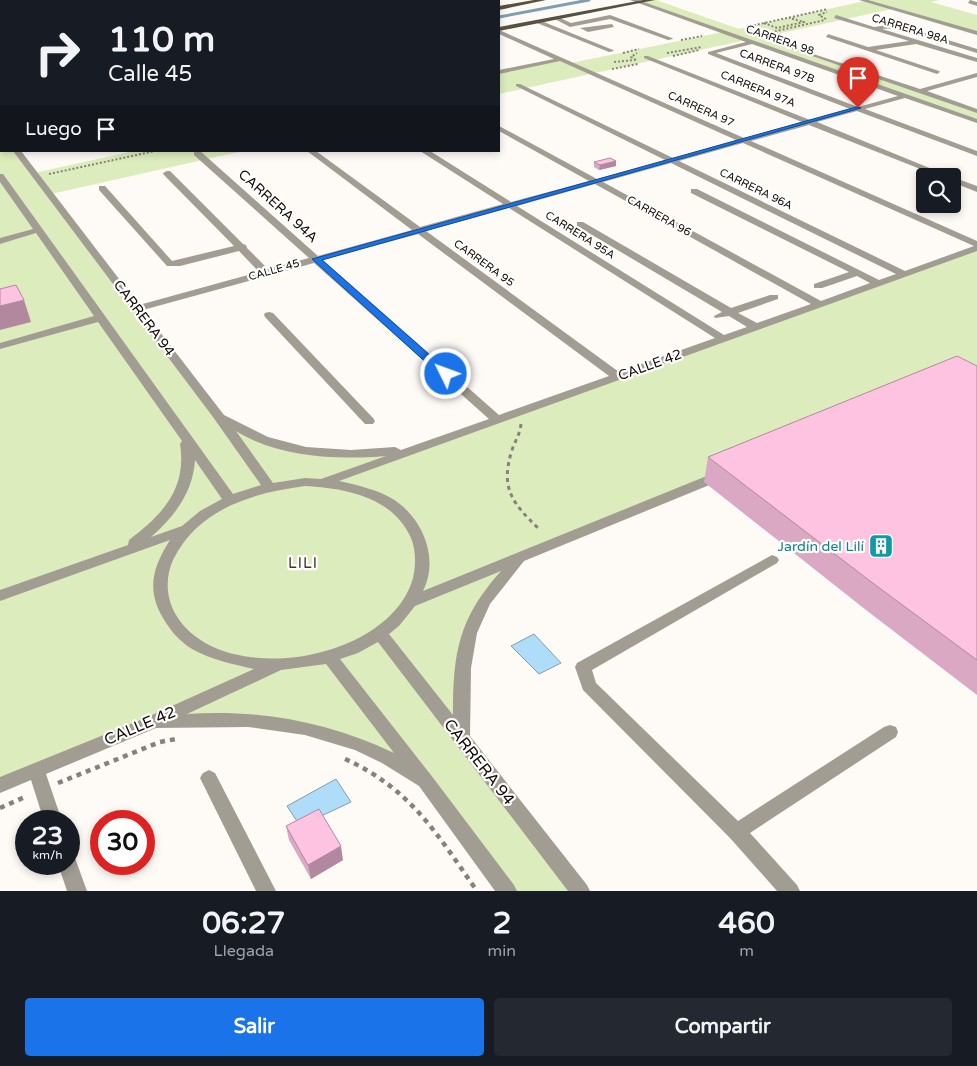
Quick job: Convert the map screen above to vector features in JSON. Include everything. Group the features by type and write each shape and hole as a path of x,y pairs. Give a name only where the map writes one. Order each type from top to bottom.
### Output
{"main road":[{"path":"500,8 543,0"},
{"path":"500,30 636,1 652,0"}],"street":[{"path":"862,0 977,33"},
{"name":"CARRERA 98","path":"636,1 977,121"},
{"path":"970,2 977,4"},
{"path":"556,18 570,24 610,17 670,39"},
{"name":"CARRERA 98A","path":"836,17 977,60"},
{"path":"612,26 588,30 583,28 621,21"},
{"path":"539,22 611,51"},
{"path":"874,29 894,26 977,50"},
{"name":"CARRERA 97","path":"500,30 977,244"},
{"path":"828,36 937,72"},
{"path":"709,51 752,42"},
{"path":"866,49 916,42"},
{"name":"CARRERA 98","path":"781,43 977,110"},
{"path":"884,52 899,48 898,46"},
{"name":"CARRERA 97B","path":"709,51 977,154"},
{"name":"CARRERA 97A","path":"646,57 925,168"},
{"path":"501,70 561,59"},
{"path":"920,91 977,75"},
{"name":"CARRERA 96A","path":"518,85 904,274"},
{"name":"CALLE 45","path":"136,309 904,96"},
{"name":"CARRERA 96","path":"500,129 819,304"},
{"name":"CARRERA 94","path":"18,152 217,414 269,487"},
{"name":"CARRERA 95","path":"312,152 618,376"},
{"name":"CARRERA 95A","path":"426,152 724,339"},
{"name":"CARRERA 94A","path":"197,153 497,420"},
{"path":"167,173 266,273"},
{"path":"0,176 182,435 230,500"},
{"path":"961,183 977,189"},
{"path":"102,188 170,264 180,264 243,248"},
{"path":"694,191 878,283"},
{"path":"580,224 755,327"},
{"path":"0,241 38,230"},
{"name":"CALLE 42","path":"322,483 977,248"},
{"path":"818,286 858,273"},
{"path":"719,316 774,297"},
{"path":"269,315 368,421"},
{"path":"0,346 100,318"},
{"path":"217,414 244,431 272,442 321,452 375,453 402,451 427,445"},
{"path":"122,551 156,525 178,498 189,471 187,446 182,435"},
{"path":"409,603 731,470"},
{"path":"305,482 322,483 349,486 373,494 394,506 410,522 420,540 424,560 420,582 409,603 379,633 346,650 313,660 279,664 243,662 212,652 186,637 169,618 161,596 161,572 170,550 186,529 206,513 230,500 269,487 305,482"},
{"path":"0,596 186,529"},
{"path":"461,739 463,664 470,632 483,602 519,559"},
{"path":"772,560 583,667 589,686 737,832 790,891"},
{"name":"CARRERA 94","path":"379,633 580,891"},
{"path":"329,656 428,784 507,891"},
{"name":"CALLE 42","path":"0,785 149,724 279,664"},
{"path":"149,724 200,718 240,718 298,725 344,738 388,758 428,784"},
{"path":"737,832 890,732"},
{"path":"36,769 49,810"},
{"path":"209,778 266,891"},
{"path":"72,875 77,891"}],"path":[{"path":"746,27 831,8"},
{"path":"813,12 819,15"},
{"path":"763,23 777,28 804,22 789,18"},
{"path":"667,53 698,46 709,51"},
{"path":"593,73 640,63"},
{"path":"36,176 150,152"},
{"path":"520,422 521,427 507,468 506,488 514,504 539,529"},
{"path":"0,808 42,789 160,742 178,739"},
{"path":"343,757 372,772 395,788 421,813 477,891"}],"green space":[{"path":"633,0 656,0 739,29 869,0 939,0 931,2 977,15 977,33 892,9 763,37 977,111 977,121 746,40 500,94 500,72 561,59 571,63 723,32"},
{"path":"0,152 18,152 34,173 129,152 239,152 51,194 217,414 250,434 321,452 402,451 977,248 977,368 519,559 470,632 461,739 580,891 507,891 428,784 388,758 298,725 149,724 0,785"}],"water":[{"path":"534,634 561,663 539,674 511,646"},
{"path":"336,779 351,802 300,826 287,806"}],"building":[{"path":"610,158 616,161 600,165 594,162"},
{"path":"16,285 24,300 0,306 0,289"},
{"name":"Jardín del Lilí","path":"957,356 977,366 977,660 708,457"},
{"path":"319,809 341,846 308,865 286,826"}],"waterway":[{"path":"500,17 589,0"}],"place":[{"name":"Jardín del Lilí","path":"881,546"}],"district":[{"name":"LILI","path":"303,563"}],"route":[{"path":"446,374 316,259 858,108"}]}
